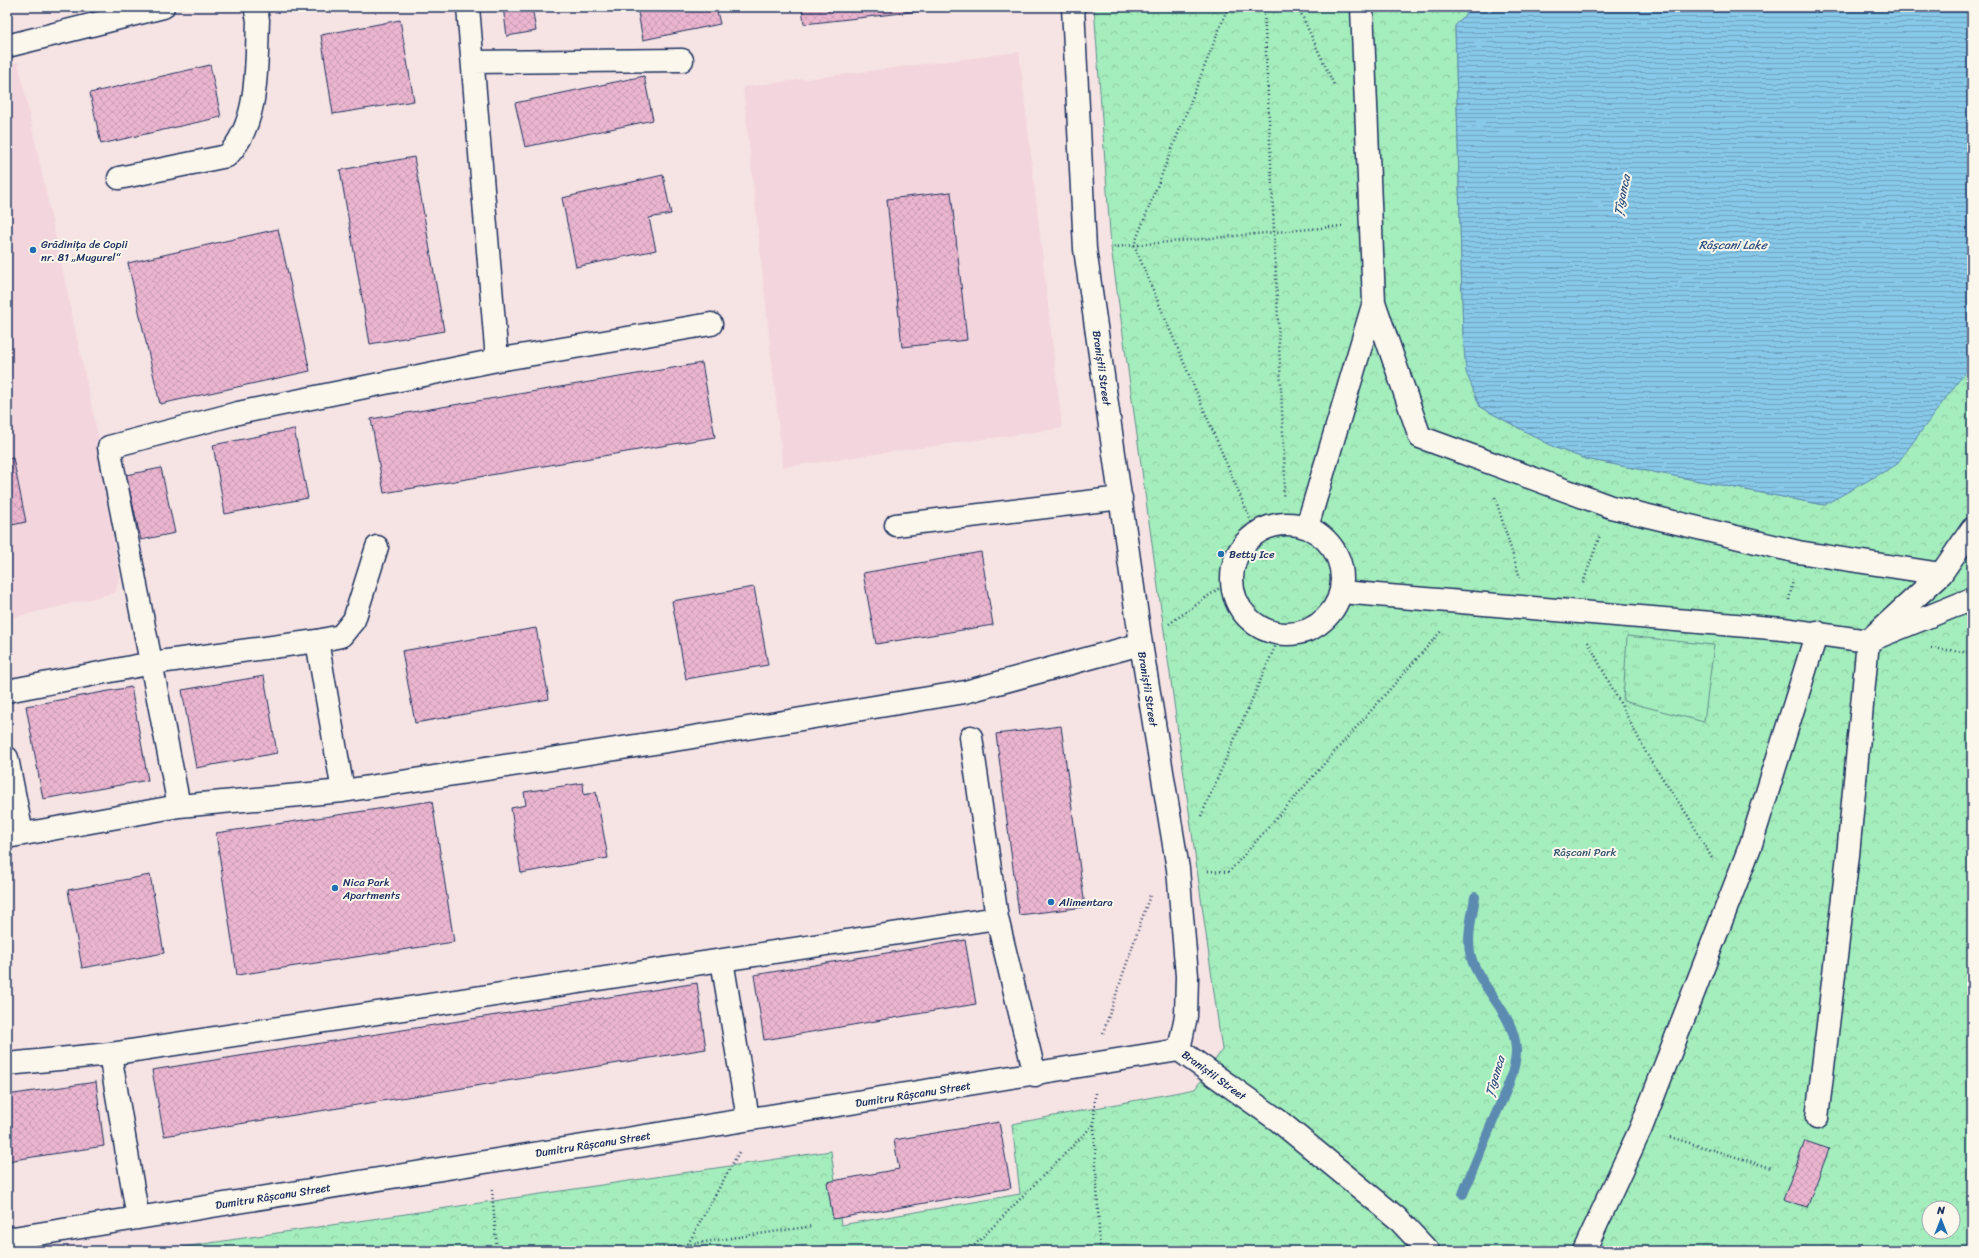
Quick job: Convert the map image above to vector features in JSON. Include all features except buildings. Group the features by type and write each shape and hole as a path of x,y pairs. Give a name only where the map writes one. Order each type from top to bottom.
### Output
{"street":[{"path":"7,46 163,7"},
{"path":"119,178 227,156 237,146 252,105 258,20 255,7"},
{"path":"468,7 474,62 497,360"},
{"name":"Braniștii Street","path":"1072,7 1085,249 1141,644 1178,868 1187,976 1186,1016 1179,1050 1279,1121 1397,1218 1428,1251"},
{"path":"1362,7 1374,302 1420,437 1611,507 1798,552 1942,574"},
{"path":"474,62 682,60"},
{"path":"1307,527 1374,302"},
{"path":"179,806 110,447 238,412 497,360 711,324"},
{"path":"896,525 1121,498"},
{"path":"1281,524 1294,524 1307,527 1321,535 1332,546 1339,561 1342,576 1341,592 1335,606 1325,619 1312,628 1296,633 1281,633 1265,629 1248,617 1241,609 1234,594 1232,579 1235,561 1243,546 1256,533 1268,527 1281,524"},
{"path":"1817,1118 1848,855 1868,641 1942,574 1972,529"},
{"path":"7,691 152,664 317,641 341,636 354,620 377,547"},
{"path":"1341,592 1817,632 1868,641 1972,598"},
{"path":"1584,1251 1641,1128 1751,844 1817,632"},
{"path":"317,641 343,791"},
{"path":"7,758 14,836 179,806 343,791 686,738 964,692 1141,644"},
{"path":"971,737 998,918 1035,1075"},
{"path":"7,1064 110,1054 998,918"},
{"path":"722,960 748,1119"},
{"name":"Dumitru Râșcanu Street","path":"7,1239 748,1119 1035,1075 1179,1050"},
{"path":"110,1054 138,1218"}],"path":[{"path":"1228,7 1134,245 1256,533"},
{"path":"1264,7 1285,478 1281,524"},
{"path":"1111,247 1371,223"},
{"path":"1484,460 1530,608"},
{"path":"1611,507 1572,612 1650,760 1688,816 1732,892"},
{"path":"1783,629 1798,552"},
{"path":"1141,644 1232,579"},
{"path":"1100,1251 1094,1124 1095,1064 1099,1045 1152,889 1178,868 1229,872 1466,602"},
{"path":"1200,819 1281,633"},
{"path":"969,1251 1094,1124"},
{"path":"1641,1128 1772,1168"},
{"path":"688,1244 743,1145"},
{"path":"492,1186 497,1251"},
{"path":"643,1251 813,1226"}],"shaded area":[{"path":"1019,52 1062,428 783,467 743,87"},
{"name":"Grădinița de Copii nr. 81 „Mugurel“","path":"18,62 98,436 119,577 115,593 7,619 7,65"}],"green space":[{"name":"Râșcani Park","path":"1094,7 1472,7 1455,26 1463,336 1480,407 1556,448 1586,459 1824,505 1966,371 1972,359 1972,1251 156,1251 831,1151 841,1225 1020,1194 1012,1124 1195,1089 1222,1050 1111,247"},
{"path":"1627,636 1714,645 1704,722 1623,701"}],"water":[{"name":"Râșcani Lake","path":"1472,7 1972,7 1972,359 1966,371 1896,465 1824,505 1586,459 1556,448 1480,407 1466,372 1463,336 1455,26"}],"waterway":[{"name":"Țîganca","path":"1463,1194 1509,1083 1516,1057 1514,1036 1510,1024 1482,980 1471,957 1469,935 1475,897"}],"place":[{"name":"Grădinița de Copii nr. 81 „Mugurel“","path":"33,250"},
{"name":"Betty Ice","path":"1221,554"},
{"name":"Nica Park Apartments","path":"335,888"},
{"name":"Alimentara","path":"1051,902"}]}
